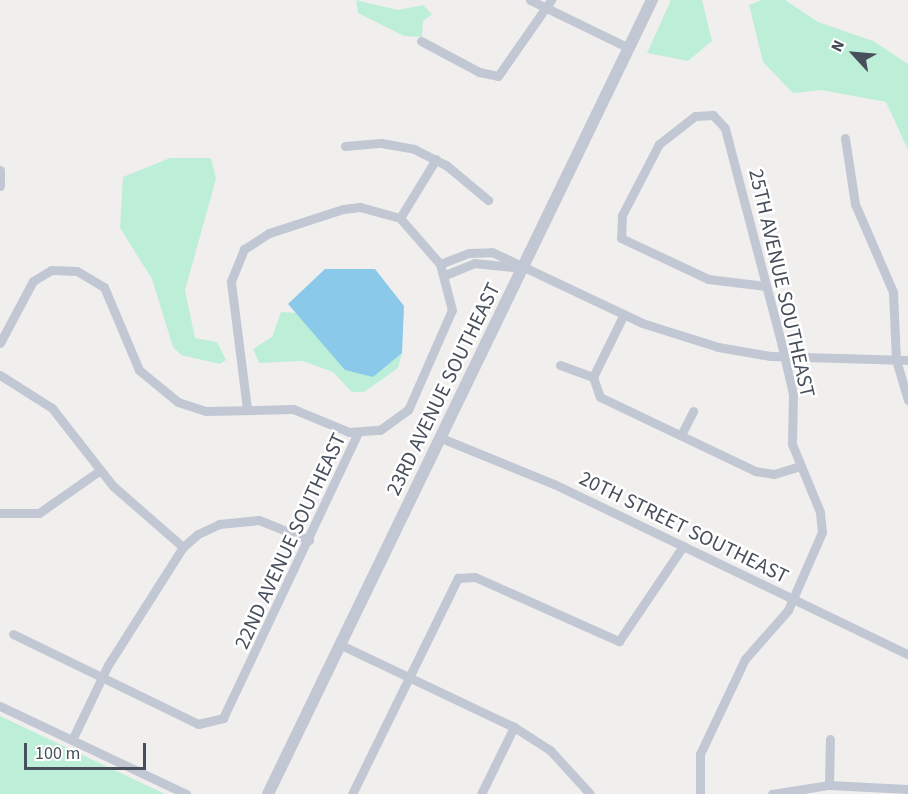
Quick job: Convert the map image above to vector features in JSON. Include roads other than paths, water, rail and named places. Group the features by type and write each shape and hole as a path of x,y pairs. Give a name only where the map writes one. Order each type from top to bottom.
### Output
{"street":[{"path":"530,0 548,4 629,48"},
{"name":"23RD AVENUE SOUTHEAST","path":"268,794 652,0"},
{"path":"421,41 479,72 498,76 548,4"},
{"name":"25TH AVENUE SOUTHEAST","path":"700,794 698,764 705,744 746,659 793,599 822,532 820,512 792,444 794,403 766,286 725,128 705,113 658,144 619,231 633,247 689,272 738,286 766,286"},
{"path":"844,138 857,210 893,292 896,360 908,400"},
{"path":"345,146 389,144 436,159 488,200"},
{"path":"247,408 231,288 237,262 250,244 269,233 335,211 360,207 400,218 436,159"},
{"path":"0,170 0,186"},
{"name":"22ND AVENUE SOUTHEAST","path":"101,678 198,724 212,723 228,713 357,434 390,427 408,410 451,320 446,275 415,232 400,218"},
{"path":"440,264 482,251 509,257 523,268 624,314 695,342 783,356 908,360"},
{"path":"446,275 474,263 523,268"},
{"path":"0,343 29,285 51,270 77,271 104,287 133,361 154,388 194,409 293,409 357,434"},
{"path":"624,314 593,377 600,397 761,472 800,466"},
{"path":"560,366 593,377"},
{"path":"0,375 52,408 99,471 183,547"},
{"path":"681,435 693,411"},
{"name":"20TH STREET SOUTHEAST","path":"441,438 683,546 908,654"},
{"path":"0,513 39,513 99,471"},
{"path":"72,740 101,678 183,547 207,528 242,520 265,522 309,540"},
{"path":"352,794 408,677 462,576 619,641 683,546"},
{"path":"13,634 101,678"},
{"path":"341,645 514,727 550,750 590,794"},
{"path":"0,706 186,794"},
{"path":"481,794 514,727"},
{"path":"829,785 830,739"},
{"path":"772,794 829,785 908,789"}],"water":[{"path":"325,269 375,269 404,306 402,353 373,377 345,370 288,304"}]}
